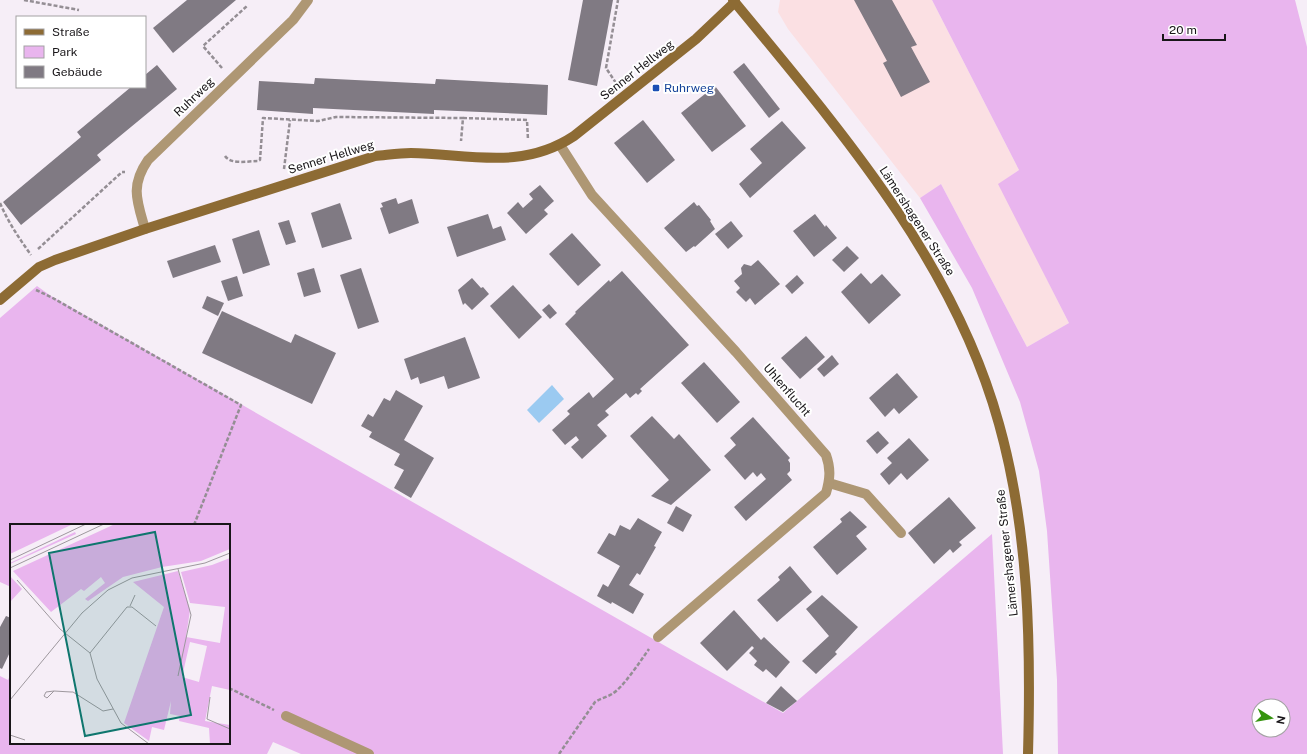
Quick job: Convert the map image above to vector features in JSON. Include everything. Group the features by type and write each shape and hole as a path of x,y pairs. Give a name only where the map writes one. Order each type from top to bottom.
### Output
{"street":[{"name":"Ruhrweg","path":"145,229 136,194 139,176 148,160 293,20 308,0"},
{"name":"Senner Hellweg","path":"0,300 43,264 145,229 374,156 412,153 460,157 509,158 530,155 560,145 574,136 660,69 696,39 735,1"},
{"name":"Lämershagener Straße","path":"735,1 810,93 894,206 945,290 975,354 990,394 1006,450 1021,537 1028,643 1028,754"},
{"name":"Uhlenflucht","path":"560,145 592,195 736,352 826,455 830,473 829,483"},
{"path":"658,637 826,493 829,483 866,494 901,533"},
{"path":"286,716 369,754"}],"path":[{"path":"24,0 79,10"},
{"path":"614,81 606,68 618,0"},
{"path":"232,79 203,46 247,6"},
{"path":"225,156 227,159 235,162 260,160 263,118 318,121 336,117 527,120 530,155"},
{"path":"460,157 463,118"},
{"path":"282,186 290,120"},
{"path":"0,203 16,235 31,255 122,172 139,176"},
{"path":"23,280 37,290 241,405 194,524"},
{"path":"559,754 595,702 602,697 613,693 629,677 658,637"},
{"path":"230,688 286,716"}],"shaded area":[{"path":"780,0 932,0 1019,170 999,184 1069,323 1027,347 941,184 920,198 788,29 778,12"}],"green space":[{"path":"932,0 1295,0 1307,47 1307,754 1058,754 1057,680 1047,531 1039,471 1020,402 972,288 920,198 941,184 1027,347 1069,323 998,184 1019,170"},
{"path":"37,286 51,296 783,713 992,534 1003,754 301,754 273,742 267,754 0,754 0,676 8,680 10,675 10,744 230,744 230,524 10,524 10,587 0,582 0,318"}],"water":[{"path":"552,385 564,399 539,423 527,410"}],"building":[{"path":"187,0 236,0 173,53 153,28"},
{"path":"583,0 613,0 597,86 568,80"},
{"path":"854,0 892,0 917,45 911,47 930,82 901,97 883,63 887,61"},
{"path":"744,63 780,109 769,118 733,72"},
{"path":"157,65 177,89 97,155 101,160 21,225 3,202 81,137 77,132 130,88 146,88 146,74"},
{"path":"315,78 435,84 436,79 548,85 547,115 434,110 434,114 313,108 313,114 257,110 259,81 314,84"},
{"path":"715,86 746,126 712,152 681,113"},
{"path":"643,120 675,160 647,183 614,143"},
{"path":"782,121 806,148 750,198 739,184 762,163 750,149"},
{"path":"540,185 554,201 544,210 548,214 526,234 507,213 518,202 523,208 533,199 529,194"},
{"path":"396,198 398,204 412,199 419,223 389,234 380,208 383,207 381,203"},
{"path":"694,202 697,206 699,205 711,220 710,221 715,229 695,247 694,246 686,252 664,228"},
{"path":"340,203 352,239 322,248 311,213"},
{"path":"488,214 493,229 501,226 506,240 457,257 447,227"},
{"path":"815,214 825,227 826,225 837,238 814,257 793,231"},
{"path":"289,220 296,242 286,245 278,223"},
{"path":"731,221 743,236 728,249 715,234"},
{"path":"259,230 270,265 243,274 232,239"},
{"path":"572,233 601,265 578,286 549,254"},
{"path":"215,245 221,262 173,278 167,261"},
{"path":"847,246 859,258 844,272 832,260"},
{"path":"758,260 780,284 755,305 750,298 746,302 736,292 740,288 734,281 742,274 741,268 744,264 751,266"},
{"path":"314,268 321,292 304,297 297,273"},
{"path":"361,268 379,322 358,329 340,275"},
{"path":"622,271 689,345 640,389 642,391 638,395 636,393 630,398 626,393 605,411 609,415 597,425 607,436 582,459 571,447 579,440 576,436 565,445 552,430 570,414 567,411 589,392 593,398 614,379 565,324 576,313 575,312 609,280 610,282"},
{"path":"861,273 871,284 882,274 901,295 869,324 841,292"},
{"path":"797,275 804,283 792,294 785,286"},
{"path":"237,276 243,296 228,301 221,281"},
{"path":"472,278 489,294 472,310 465,303 463,305 458,290"},
{"path":"513,285 542,317 519,339 490,306"},
{"path":"207,296 224,303 218,316 202,308"},
{"path":"549,304 557,313 550,319 542,310"},
{"path":"222,311 291,343 295,334 336,353 312,404 202,353"},
{"path":"806,336 825,357 800,379 781,358"},
{"path":"465,337 480,378 448,389 444,376 420,384 418,377 411,380 404,359"},
{"path":"832,355 839,364 824,377 817,369"},
{"path":"704,362 740,402 717,423 681,383"},
{"path":"897,373 918,397 899,414 894,408 885,417 869,398"},
{"path":"396,390 423,406 404,440 434,458 411,498 394,488 404,470 394,465 400,454 369,437 372,432 361,426 368,414 373,417 384,398 390,401"},
{"path":"652,416 674,439 679,434 711,470 671,505 651,496 669,480 630,436"},
{"path":"753,417 790,458 788,460 790,463 790,471 787,474 792,480 746,521 734,507 766,479 761,473 757,477 753,472 745,480 724,456 736,445 730,438"},
{"path":"878,431 889,443 877,454 866,441"},
{"path":"909,438 929,460 907,480 901,473 889,485 880,474 892,463 887,458"},
{"path":"949,497 976,528 959,542 962,545 953,553 950,549 934,564 908,533"},
{"path":"676,506 692,515 683,532 667,523"},
{"path":"850,511 867,527 856,536 867,549 837,575 813,547 842,522 840,519"},
{"path":"638,518 662,532 654,546 656,547 640,575 637,573 629,585 644,594 633,614 612,602 611,604 597,596 603,584 608,587 620,566 597,553 609,533 615,536 620,525 630,530"},
{"path":"790,566 812,592 777,622 757,600 780,580 778,577"},
{"path":"822,595 858,627 835,652 837,654 816,674 802,661 829,636 806,609"},
{"path":"734,610 761,640 764,637 790,662 776,678 766,669 763,672 754,665 757,661 749,653 754,648 752,646 727,671 700,643"},
{"path":"6,616 10,618 10,652 2,669 0,668 0,627"},
{"path":"781,686 797,701 783,712 766,703"}],"place":[{"name":"Ruhrweg","path":"656,88"}]}
